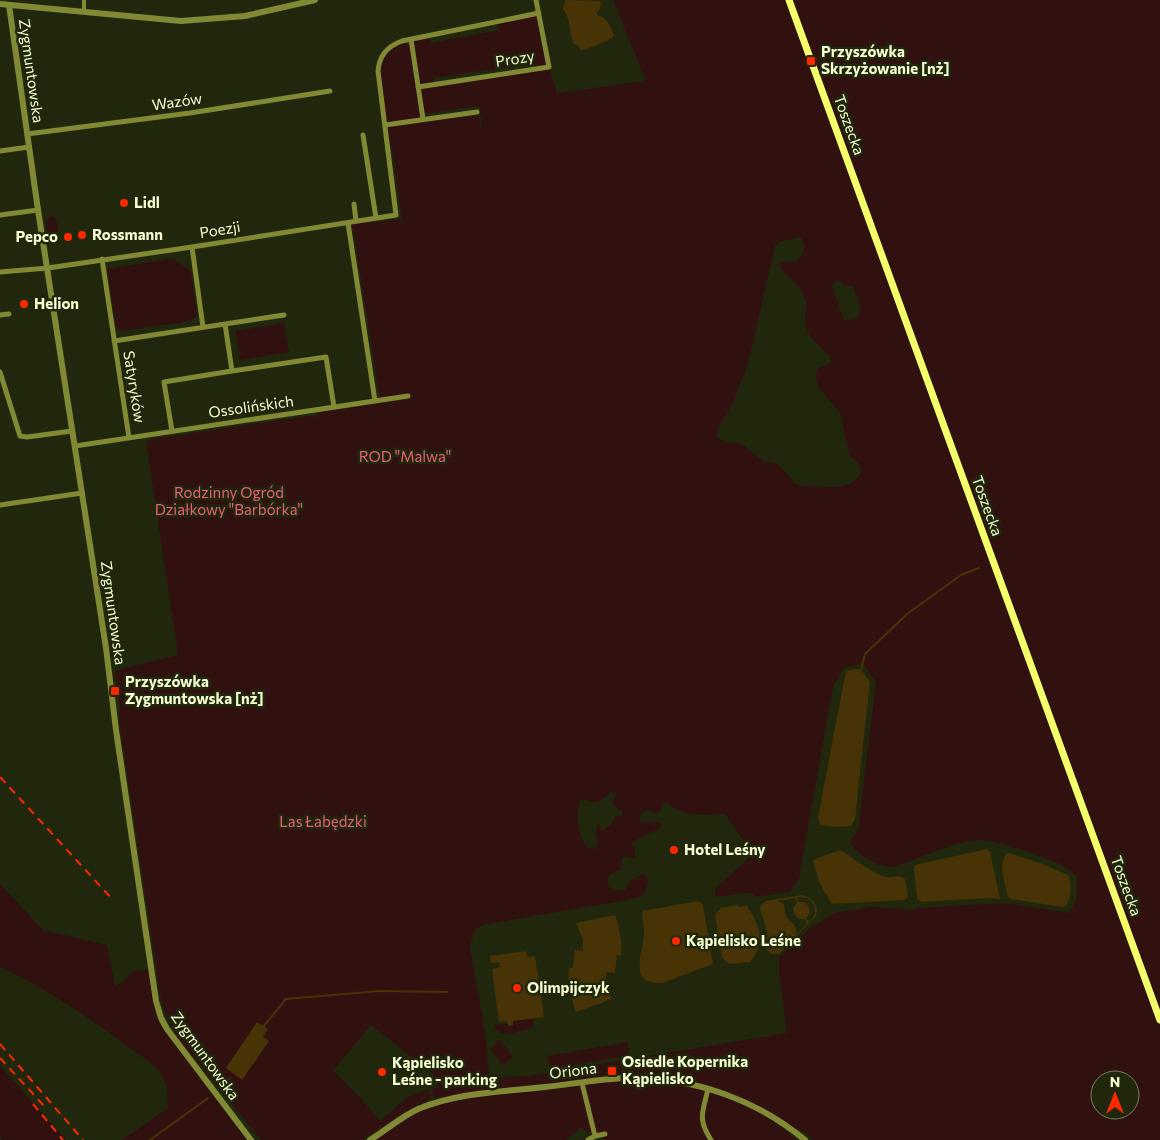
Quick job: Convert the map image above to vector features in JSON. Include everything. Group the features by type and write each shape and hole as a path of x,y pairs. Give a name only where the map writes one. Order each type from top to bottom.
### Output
{"main road":[{"name":"Toszecka","path":"791,4 1160,1020"}],"street":[{"path":"84,0 84,12"},
{"path":"0,4 8,2 84,12 176,20 202,20 245,16 315,0"},
{"name":"Prozy","path":"418,87 549,67 536,0"},
{"path":"783,0 791,4"},
{"name":"Zygmuntowska","path":"8,2 158,1010 171,1034 251,1140"},
{"path":"477,112 385,125 378,71 384,53 394,44 539,13"},
{"path":"411,40 423,119"},
{"name":"Wazów","path":"27,134 190,113 330,91"},
{"name":"Poezji","path":"0,272 48,268 396,215 385,125"},
{"path":"363,134 376,218"},
{"name":"Zygmuntowska","path":"0,151 29,146"},
{"path":"354,204 356,221"},
{"path":"0,215 38,210"},
{"path":"348,223 375,401"},
{"path":"192,247 203,327"},
{"name":"Satyryków","path":"102,260 129,438"},
{"path":"0,315 9,314"},
{"name":"Satyryków","path":"114,341 284,315"},
{"path":"225,324 232,371"},
{"path":"172,431 164,382 326,357 334,407"},
{"path":"0,372 20,436 27,437 72,431"},
{"name":"Ossolińskich","path":"75,446 408,396"},
{"path":"0,506 82,493"},
{"name":"Oriona","path":"370,1140 417,1110 452,1098 643,1078 708,1089 740,1100 757,1108 805,1140"},
{"path":"582,1083 595,1136"},
{"path":"708,1089 702,1122 711,1140"},
{"path":"588,1140 605,1134"}],"green space":[{"name":"Las Łabędzki","path":"613,0 1160,0 1160,1140 813,1140 806,1133 773,1121 797,1140 606,1140 580,1128 567,1140 376,1140 402,1122 436,1103 432,1089 439,1087 433,1074 371,1025 333,1071 360,1097 380,1121 414,1094 430,1089 430,1100 403,1113 363,1140 261,1140 175,1034 161,1001 119,720 120,707 115,673 117,670 178,655 146,442 151,439 308,416 315,417 318,413 415,397 380,398 352,224 402,219 393,153 385,125 378,67 390,46 429,36 431,43 499,30 497,22 539,13 549,67 557,93 646,81","holes":["534,63 535,69 434,84 434,78","479,106 483,134 477,112 424,120 423,114","800,237 804,244 804,252 796,261 780,262 779,265 802,292 806,304 805,322 808,332 814,341 830,356 831,362 818,369 815,376 819,388 840,413 849,454 858,463 861,471 858,478 849,484 838,487 802,486 794,483 777,464 763,461 742,444 722,441 717,436 717,431 732,405 748,364 775,246 779,242","836,279 844,285 853,286 861,309 857,318 844,320 832,287","863,663 876,683 858,830 849,843 870,860 879,865 889,867 903,864 950,846 972,841 987,841 1020,849 1060,864 1076,876 1077,895 1069,913 1007,903 917,908 912,910 871,907 834,913 809,929 779,957 779,973 787,1033 528,1076 489,1078 486,1038 470,947 477,929 482,925 642,896 648,881 642,874 630,880 623,891 609,888 607,879 611,874 621,869 622,859 626,856 635,859 635,850 631,843 661,827 661,824 655,822 640,822 643,811 657,813 661,810 662,804 666,802 685,813 701,815 725,814 753,854 715,889 715,897 750,892 756,897 790,892 799,878 833,687 844,668","611,792 616,794 612,805 622,811 623,816 615,816 613,822 603,830 601,830 600,824 598,824 595,832 598,844 595,849 588,848 582,838 578,825 578,812 581,800 596,802"]},
{"path":"52,215 56,218 58,231 54,235 47,236 45,222"},
{"path":"173,258 191,271 197,315 191,321 120,331 116,328 107,269"},
{"path":"284,323 289,352 240,360 236,331"},
{"path":"0,884 43,930 107,945 115,986 133,971 148,970 155,1011 161,1026 247,1140 122,1140 168,1108 165,1082 158,1070 150,1062 111,1034 49,993 0,967"},
{"path":"533,1018 533,1027 514,1034 499,1033 493,1025 508,1023 508,1026 513,1025 513,1021"},
{"path":"500,1040 513,1057 503,1065 490,1049"},
{"path":"628,1042 630,1055 550,1069 547,1056"},
{"path":"0,1066 66,1140 2,1140 0,1138"}],"shaded area":[{"path":"565,0 601,1 597,15 606,20 614,36 598,45 580,50 578,45 574,44 568,17 563,9"},
{"path":"861,670 870,682 855,819 851,826 834,827 820,825 818,818 844,681 847,671"},
{"path":"987,849 990,852 1000,899 922,902 917,899 915,865"},
{"path":"840,850 881,875 905,879 908,897 905,900 832,904 820,884 813,862 815,859"},
{"path":"1009,853 1068,875 1071,890 1067,905 1063,907 1008,897 1002,869 1006,854"},
{"path":"802,895 808,897 814,902 817,909 816,916 779,954 771,954 766,949 767,931 760,910 761,905 766,901","holes":["797,897 808,898 814,904 815,913 810,922 806,919 810,913 809,907 805,902 798,902","795,898 797,903 793,908 794,914 799,919 805,919 807,924 796,935 795,926 786,917 784,904 777,901"]},
{"name":"Kąpielisko Leśne","path":"699,901 703,905 713,964 662,983 644,979 640,966 644,935 642,911"},
{"path":"738,905 738,907 747,906 755,920 760,933 759,947 750,962 729,964 722,957 715,915 721,908"},
{"path":"615,915 620,935 621,956 617,955 615,973 606,972 606,984 612,999 576,1012 570,990 569,968 573,968 575,950 583,951 583,940 576,923"},
{"name":"Olimpijczyk","path":"526,951 527,957 535,956 544,1017 513,1021 513,1025 508,1026 507,1021 499,1022 492,969 500,967 499,962 491,963 490,956"},
{"path":"257,1022 268,1029 263,1037 269,1041 242,1080 226,1068"}],"waterway":[{"path":"861,670 865,654 907,614 961,575 979,568"},
{"path":"263,1027 286,999 379,991 447,992"},
{"path":"223,1087 229,1079"},
{"path":"150,1140 208,1098"}],"railway":[{"path":"0,777 113,900"},
{"path":"0,1044 83,1140"},
{"path":"0,1058 46,1108"},
{"path":"33,1104 63,1140"}],"place":[{"name":"Przyszówka Skrzyżowanie [nż]","path":"811,61"},
{"name":"Lidl","path":"124,203"},
{"name":"Rossmann","path":"82,235"},
{"name":"Pepco","path":"68,237"},
{"name":"Helion","path":"24,304"},
{"name":"Przyszówka Zygmuntowska [nż]","path":"115,691"},
{"name":"Hotel Leśny","path":"674,850"},
{"name":"Kąpielisko Leśne","path":"676,941"},
{"name":"Olimpijczyk","path":"517,988"},
{"name":"Osiedle Kopernika Kąpielisko","path":"612,1071"},
{"name":"Kąpielisko Leśne - parking","path":"382,1072"}],"park label":[{"name":"ROD \"Malwa\"","path":"405,457"},
{"name":"Rodzinny Ogród Działkowy \"Barbórka\"","path":"229,502"}]}
